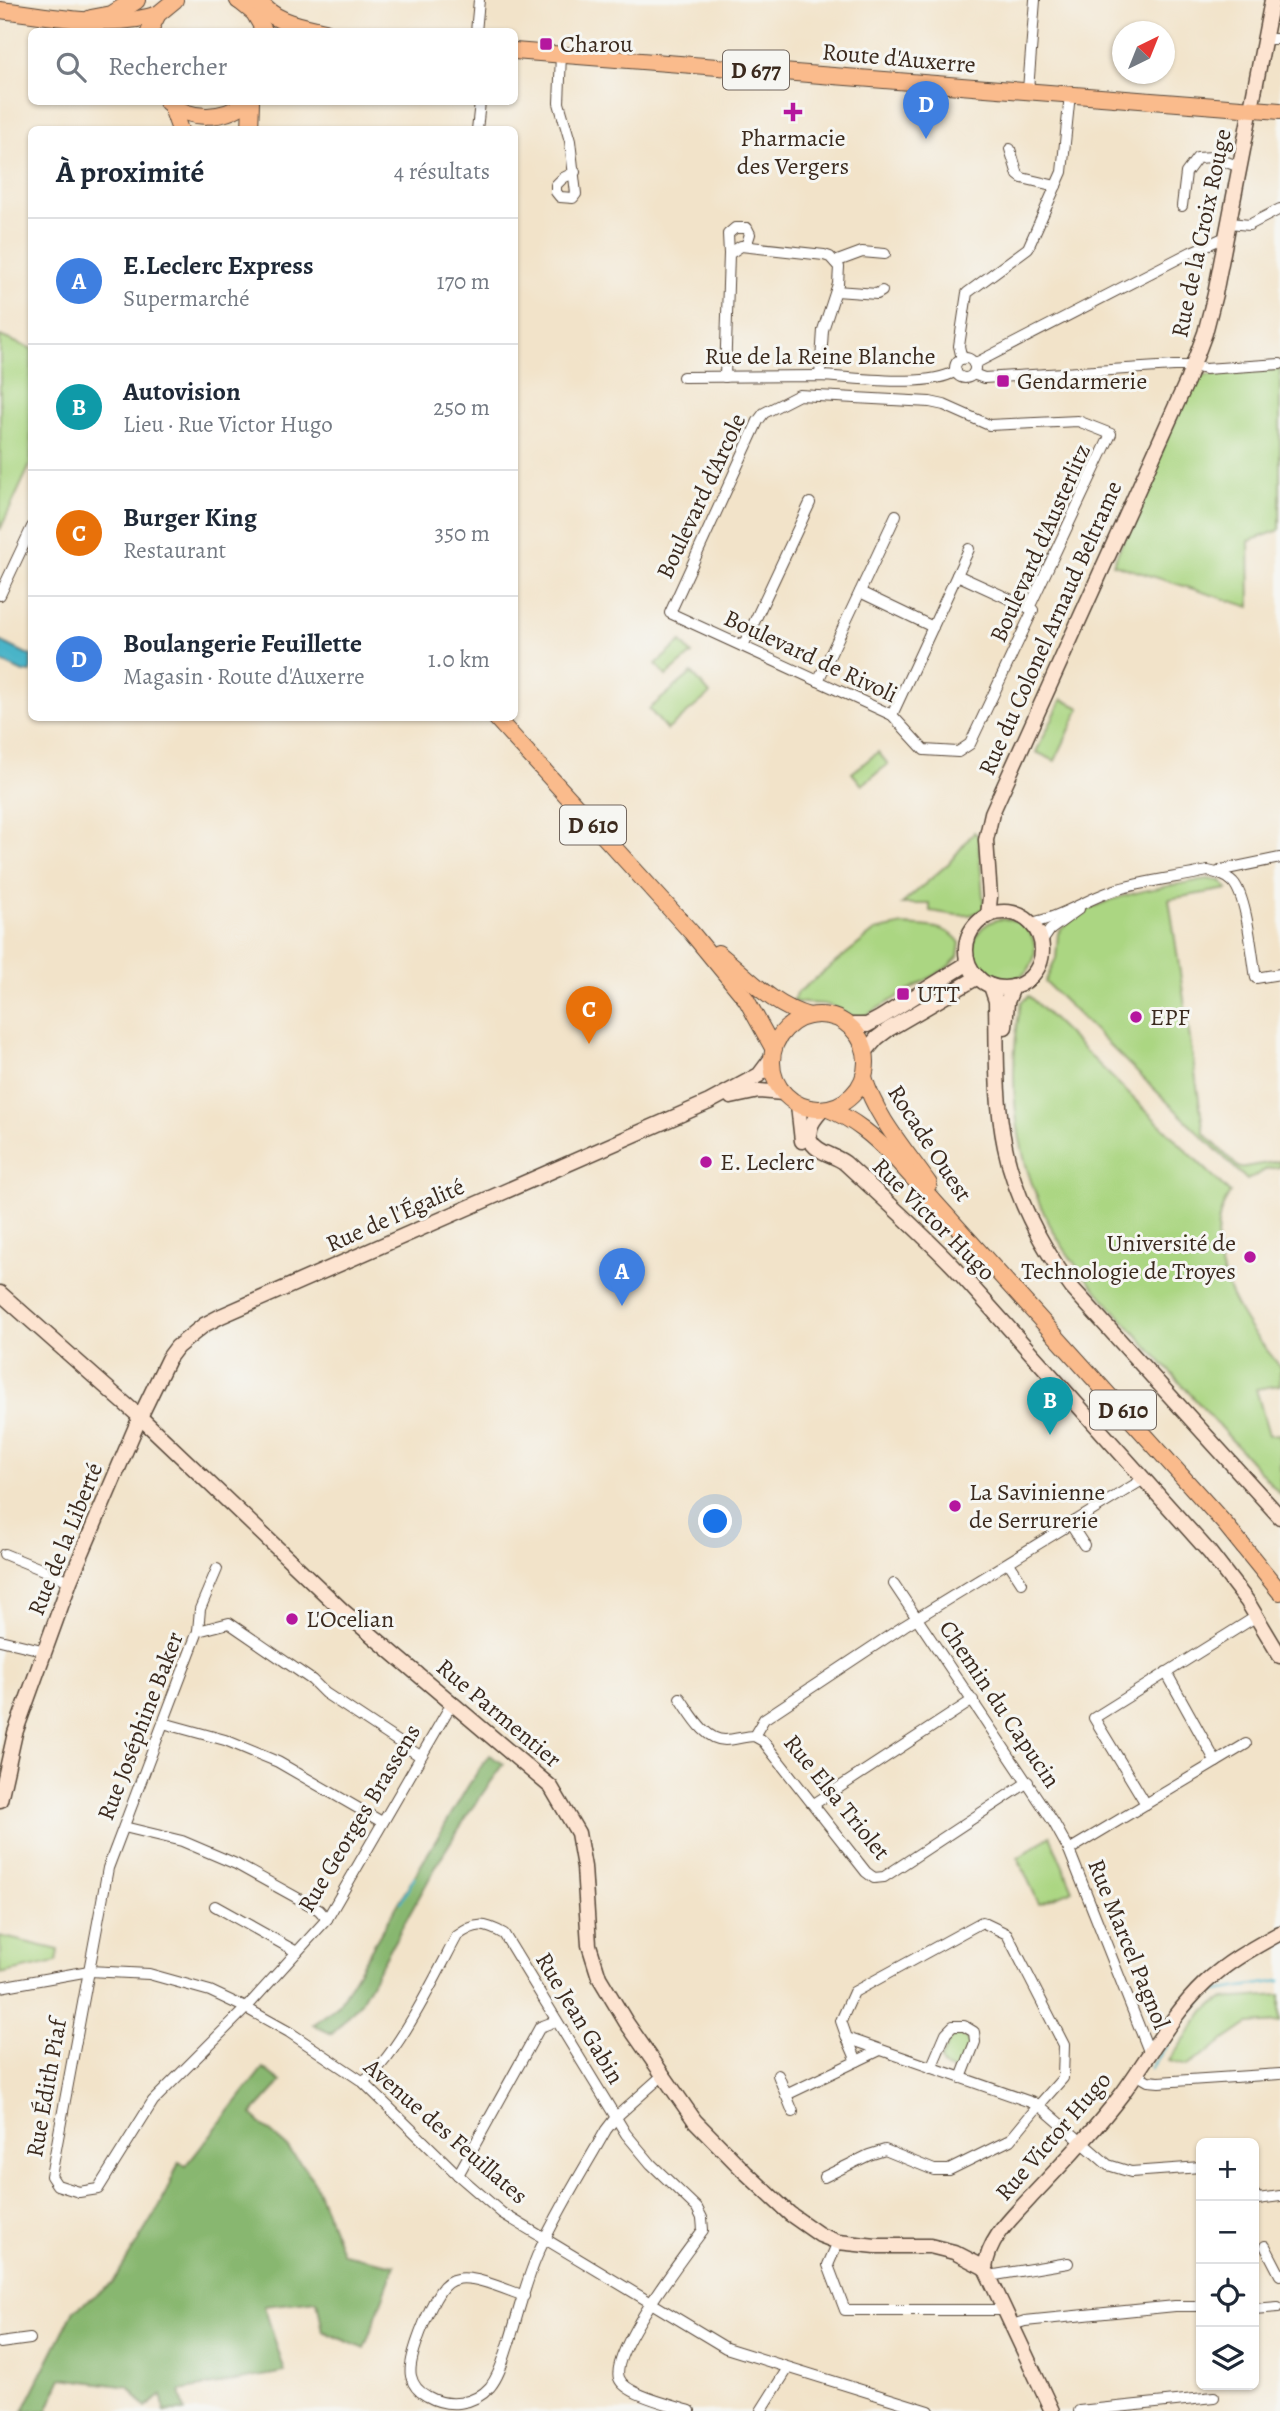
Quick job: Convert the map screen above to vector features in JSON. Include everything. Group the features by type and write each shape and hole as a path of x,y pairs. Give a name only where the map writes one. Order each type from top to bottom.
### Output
{"highway":[{"path":"91,19 113,15 136,0"},
{"path":"244,0 283,21 310,28"}],"main road":[{"path":"0,10 116,22 140,20 158,14 175,0"},
{"path":"244,0 265,28"},
{"path":"151,28 158,14"},
{"path":"91,19 112,28"},
{"name":"Route d'Auxerre","path":"518,51 1280,111"},
{"path":"170,105 178,126"},
{"path":"172,105 186,113 203,116 221,115 244,105"},
{"path":"249,105 250,126"},
{"name":"D 610","path":"499,721 691,932 746,999 772,1054"},
{"name":"D 610","path":"691,932 774,1000 809,1016"},
{"path":"809,1016 833,1017 848,1025 856,1032 865,1052 864,1077 850,1098 825,1109 798,1105 783,1093 772,1071 772,1054 778,1037 786,1027 809,1016"},
{"name":"Rocade Ouest","path":"864,1077 867,1088 888,1125 962,1232"},
{"name":"Rocade Ouest","path":"825,1109 845,1115 865,1129 894,1157 1225,1524 1280,1592"}],"street":[{"path":"476,28 479,0"},
{"path":"1028,90 1035,0"},
{"name":"Rue de la Croix Rouge","path":"1193,366 1205,333 1230,223 1272,0"},
{"path":"1264,39 1280,39"},
{"path":"561,54 559,103 570,141 575,172"},
{"path":"962,359 959,346 967,293 1028,248 1056,186 1063,167 1070,94"},
{"path":"477,126 480,105"},
{"path":"1010,149 1018,175 1056,186"},
{"path":"1182,206 1186,173 1197,158 1213,157 1240,167"},
{"path":"1230,223 1249,225 1280,209"},
{"path":"725,377 728,233 735,228 747,228 750,234 746,246"},
{"path":"1226,239 1180,258 973,369 964,378 956,371 957,363 962,359 970,360 973,369 984,378 1193,366 1205,369 1280,364"},
{"path":"729,254 735,248 746,246 824,255 835,261 839,267 839,275 823,330 820,376"},
{"path":"835,261 862,252 885,254"},
{"path":"836,291 877,294 882,291"},
{"name":"Rue du Colonel Arnaud Beltrame","path":"988,916 990,908 986,840 992,813 1193,366"},
{"name":"Rue de la Reine Blanche","path":"683,377 820,376 883,380 945,378 956,371"},
{"name":"Boulevard d'Arcole","path":"670,613 764,413 799,395 944,405"},
{"name":"Boulevard d'Austerlitz","path":"924,750 958,752 970,744 1034,610 1029,608 1111,434 1078,421 989,425 944,405"},
{"path":"743,646 810,503"},
{"path":"818,681 896,515"},
{"path":"0,595 28,536"},
{"path":"892,715 969,549"},
{"path":"957,575 1029,608"},
{"path":"860,592 933,627"},
{"name":"Boulevard de Rivoli","path":"670,613 892,715 924,750"},
{"path":"988,858 999,895 1009,913"},
{"path":"1217,873 1280,859"},
{"path":"1030,923 1045,920 1094,898 1142,884 1208,871 1231,880 1242,896 1256,978 1280,974"},
{"path":"1041,943 1051,930 1094,898"},
{"path":"848,1025 867,1025 965,965 967,942 971,932 988,916 1009,913 1020,916 1030,923 1041,943 1041,960 1034,974 1013,987 991,986 978,978 967,959"},
{"path":"865,1052 889,1029 978,978"},
{"path":"991,986 996,1002 1000,1117 1005,1150 1028,1216 1051,1259 1080,1297 1280,1517"},
{"path":"999,1084 1007,1002 1013,987"},
{"path":"709,1102 759,1075 772,1054"},
{"path":"709,1102 759,1091 783,1093"},
{"name":"Rue de l'Égalité","path":"140,1417 168,1359 187,1336 204,1325 709,1102"},
{"name":"Rue Victor Hugo","path":"798,1105 804,1146 811,1153 850,1169"},
{"name":"Rue Victor Hugo","path":"825,1109 810,1127 810,1140 814,1146 841,1160 956,1269 1210,1553 1257,1616 1280,1656"},
{"name":"Rue Parmentier","path":"0,1293 140,1417 342,1610 551,1787 578,1833 584,1867 589,1945 610,1999 695,2121 745,2172 790,2214 820,2235 838,2242 876,2246 930,2246 954,2252 987,2272"},
{"name":"Rue de la Liberté","path":"0,1800 15,1733 70,1581 140,1417"},
{"name":"Rue Elsa Triolet","path":"680,1698 708,1734 715,1738 722,1741 754,1735 764,1719 918,1619 1144,1479"},
{"path":"1071,1525 1084,1545"},
{"path":"4,1554 70,1581"},
{"path":"1009,1563 1022,1583"},
{"path":"198,1631 200,1609 218,1569"},
{"name":"Chemin du Capucin","path":"894,1584 1028,1782 1069,1850"},
{"path":"1146,1804 1094,1717 1257,1616"},
{"name":"Rue Joséphine Baker","path":"89,1971 108,1868 198,1631 229,1623 312,1680 325,1693 420,1756"},
{"path":"0,1640 46,1651"},
{"path":"1166,1672 1216,1762"},
{"path":"814,1804 973,1700"},
{"name":"Rue Georges Brassens","path":"246,2008 327,1919 452,1703"},
{"path":"163,1723 225,1740 278,1762 382,1822"},
{"name":"Rue Elsa Triolet","path":"754,1735 771,1748 874,1882 1028,1782"},
{"path":"1069,1850 1246,1744"},
{"path":"124,1827 182,1842 236,1864 319,1910 327,1919"},
{"name":"Rue Marcel Pagnol","path":"1069,1850 1150,2054"},
{"path":"215,1906 297,1952"},
{"path":"824,2177 885,2150 934,2170 949,2170 983,2156 1010,2140 1063,2078 1064,2045 1007,1934 982,1922 854,1992 841,2021 857,2061"},
{"name":"Rue Jean Gabin","path":"362,2081 370,2076 393,2050 457,1936 472,1925 490,1926 504,1934 626,2134 651,2164 697,2208 702,2218 703,2231 649,2303 619,2366 619,2378 628,2390 690,2411"},
{"name":"Rue Victor Hugo","path":"987,2272 988,2254 1000,2231 1081,2143 1202,1986 1228,1963 1280,1933"},
{"name":"Avenue des Feuillates","path":"0,1987 89,1971 149,1973 210,1990 289,2032 362,2081 458,2175 502,2213 649,2303 726,2348 929,2411"},
{"name":"Rue Édith Piaf","path":"89,1971 51,2176 57,2185 79,2192 98,2189 153,2101 246,2008"},
{"path":"458,2175 540,2027 556,2021"},
{"path":"931,2068 946,2032 953,2025 964,2026 974,2032 975,2042 961,2078"},
{"path":"847,2038 1039,2105 1108,2165 1131,2172 1196,2167"},
{"path":"786,2095 880,2050"},
{"path":"1136,2074 1148,2081 1159,2082 1280,2074"},
{"path":"778,2075 793,2112"},
{"path":"524,2296 475,2280 459,2278 449,2282 440,2291 411,2361 410,2373 419,2390 428,2397 449,2404 471,2401 491,2386 504,2357 545,2239 606,2130 616,2117 662,2076"},
{"path":"1259,2199 1280,2196"},
{"path":"838,2242 828,2264 845,2310 1005,2310"},
{"path":"1265,2246 1280,2275"},
{"path":"1052,2411 987,2272 1068,2263"},
{"path":"1259,2308 1279,2304"},
{"path":"1012,2325 1025,2320 1196,2306"},
{"path":"0,2343 30,2339"},
{"path":"761,2411 788,2368"},
{"path":"1079,2411 1214,2397"}],"green space":[{"path":"0,336 28,347 28,469 0,530"},
{"path":"1280,369 1280,530 1249,541 1250,607 1113,564 1194,376"},
{"path":"681,642 692,654 666,676 656,664"},
{"path":"692,673 710,694 667,730 649,709"},
{"path":"1062,699 1080,708 1055,761 1036,752"},
{"path":"878,752 888,764 862,785 852,773"},
{"path":"974,832 978,836 984,908 972,914 959,915 930,911 930,904 902,904 949,863"},
{"name":"EPF","path":"1207,879 1221,881 1228,889 1169,899 1204,1133 1239,1168 1280,1161 1280,1167 1267,1169 1247,1180 1045,982 1056,959 1058,933 1072,920 1088,910 1127,895"},
{"path":"998,919 1010,919 1026,928 1033,938 1033,962 1026,972 1010,981 998,981 987,976 978,967 973,956 973,944 978,933 987,924"},
{"path":"903,925 949,932 960,943 958,957 948,967 863,1017 853,1016 828,1005 793,1001 796,994 875,931"},
{"path":"1029,996 1230,1193 1218,1226 1220,1263 1241,1315 1280,1368 1280,1385 1256,1389 1269,1435 1280,1434 1280,1494 1098,1292 1053,1231 1038,1201 1027,1169 1015,1103 1016,1036 1021,1002"},
{"path":"489,1755 504,1764 443,1854 360,2003 332,2034 313,2025 338,2005"},
{"path":"1050,1836 1073,1890 1039,1904 1018,1858"},
{"path":"0,1936 59,1950 57,1962 0,1974"},
{"path":"1280,1995 1280,2022 1248,2024 1187,2066 1169,2061 1205,2010 1223,1999"},
{"path":"957,2035 965,2038 969,2045 961,2067 955,2071 943,2067 940,2060 950,2039"},
{"path":"263,2068 281,2082 251,2115 287,2147 312,2177 343,2254 395,2265 364,2349 323,2331 317,2300 264,2306 285,2372 180,2391 185,2411 164,2411 162,2395 146,2408 129,2387 62,2378 47,2411 23,2411 74,2310 112,2284 162,2202 179,2162 186,2166"}],"water":[{"path":"0,641 28,655 28,672 23,672 0,661"}],"waterway":[{"path":"401,1902 415,1876"},
{"path":"1151,2068 1187,2016 1210,1992 1280,1981"}],"place":[{"name":"Charou","path":"546,44"},
{"name":"Pharmacie des Vergers","path":"793,112"},
{"name":"Boulangerie Feuillette","path":"926,139"},
{"name":"Gendarmerie","path":"1003,381"},
{"name":"UTT","path":"903,994"},
{"name":"EPF","path":"1136,1017"},
{"name":"Burger King","path":"589,1044"},
{"name":"E. Leclerc","path":"706,1162"},
{"name":"Université de Technologie de Troyes","path":"1250,1257"},
{"name":"E.Leclerc Express","path":"622,1306"},
{"name":"Autovision","path":"1050,1435"},
{"name":"La Savinienne de Serrurerie","path":"955,1506"},
{"name":"L'Ocelian","path":"292,1619"}]}
